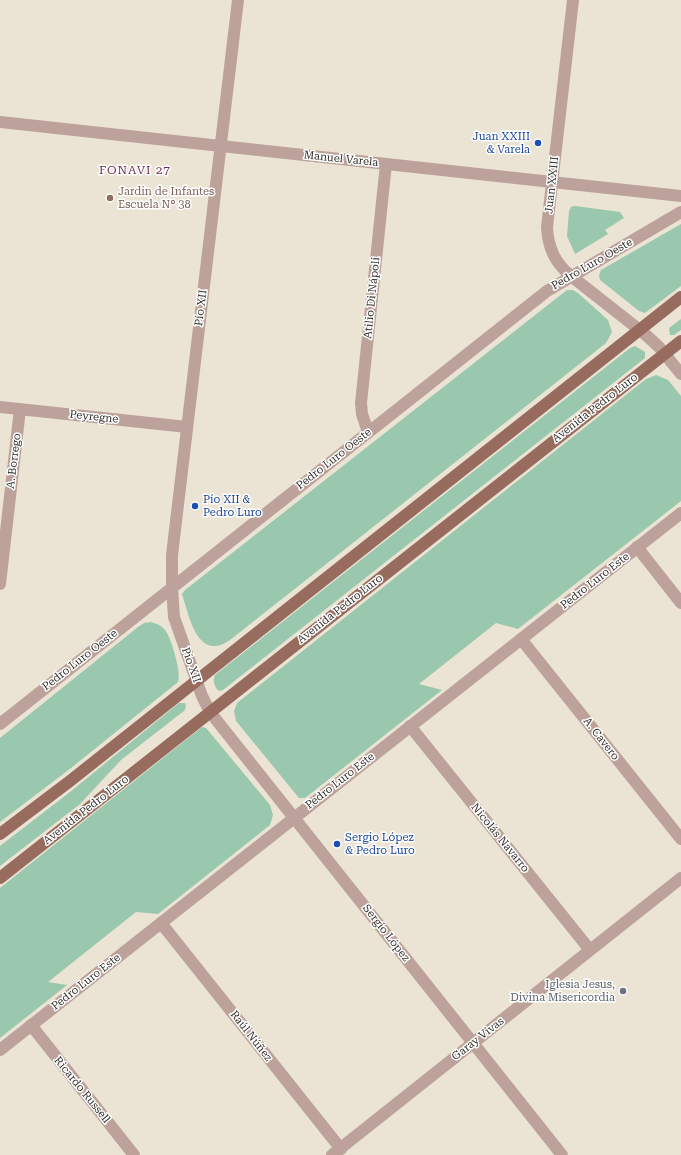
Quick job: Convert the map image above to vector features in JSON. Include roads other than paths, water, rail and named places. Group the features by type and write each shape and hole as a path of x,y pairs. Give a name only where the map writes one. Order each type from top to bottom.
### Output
{"main road":[{"path":"0,834 681,297"},
{"name":"Avenida Pedro Luro","path":"0,878 681,341"}],"street":[{"name":"Pío XII","path":"210,712 196,680 174,617 172,555 238,0"},
{"name":"Juan XXIII","path":"573,0 547,227 548,241 556,261 570,276 639,330 664,354 681,374"},
{"name":"Manuel Varela","path":"0,122 681,196"},
{"name":"Atilio Di Nápoli","path":"368,432 362,414 361,403 386,164"},
{"name":"Pedro Luro Oeste","path":"0,724 540,296 570,276 681,212"},
{"name":"Peyregne","path":"0,407 187,427"},
{"name":"A. Borrego","path":"0,584 20,409"},
{"name":"Pedro Luro Este","path":"0,1050 637,547 681,514"},
{"path":"637,547 681,603"},
{"path":"145,609 161,607 169,611 174,617"},
{"name":"A. Cavero","path":"522,639 681,839"},
{"name":"Sergio López","path":"210,712 562,1155"},
{"name":"Nicolás Navarro","path":"410,726 590,950"},
{"name":"Garay Vivas","path":"336,1152 681,878"},
{"name":"Raúl Núñez","path":"161,923 336,1152"},
{"name":"Ricardo Russell","path":"31,1025 134,1155"}],"place":[{"name":"Juan XXIII & Varela","path":"538,143"},
{"name":"Jardin de Infantes Escuela N° 38","path":"110,198"},
{"name":"Pío XII & Pedro Luro","path":"195,506"},
{"name":"Sergio López & Pedro Luro","path":"337,844"},
{"name":"Iglesia Jesus, Divina Misericordia","path":"623,991"}],"district":[{"name":"FONAVI 27","path":"135,170"}]}
